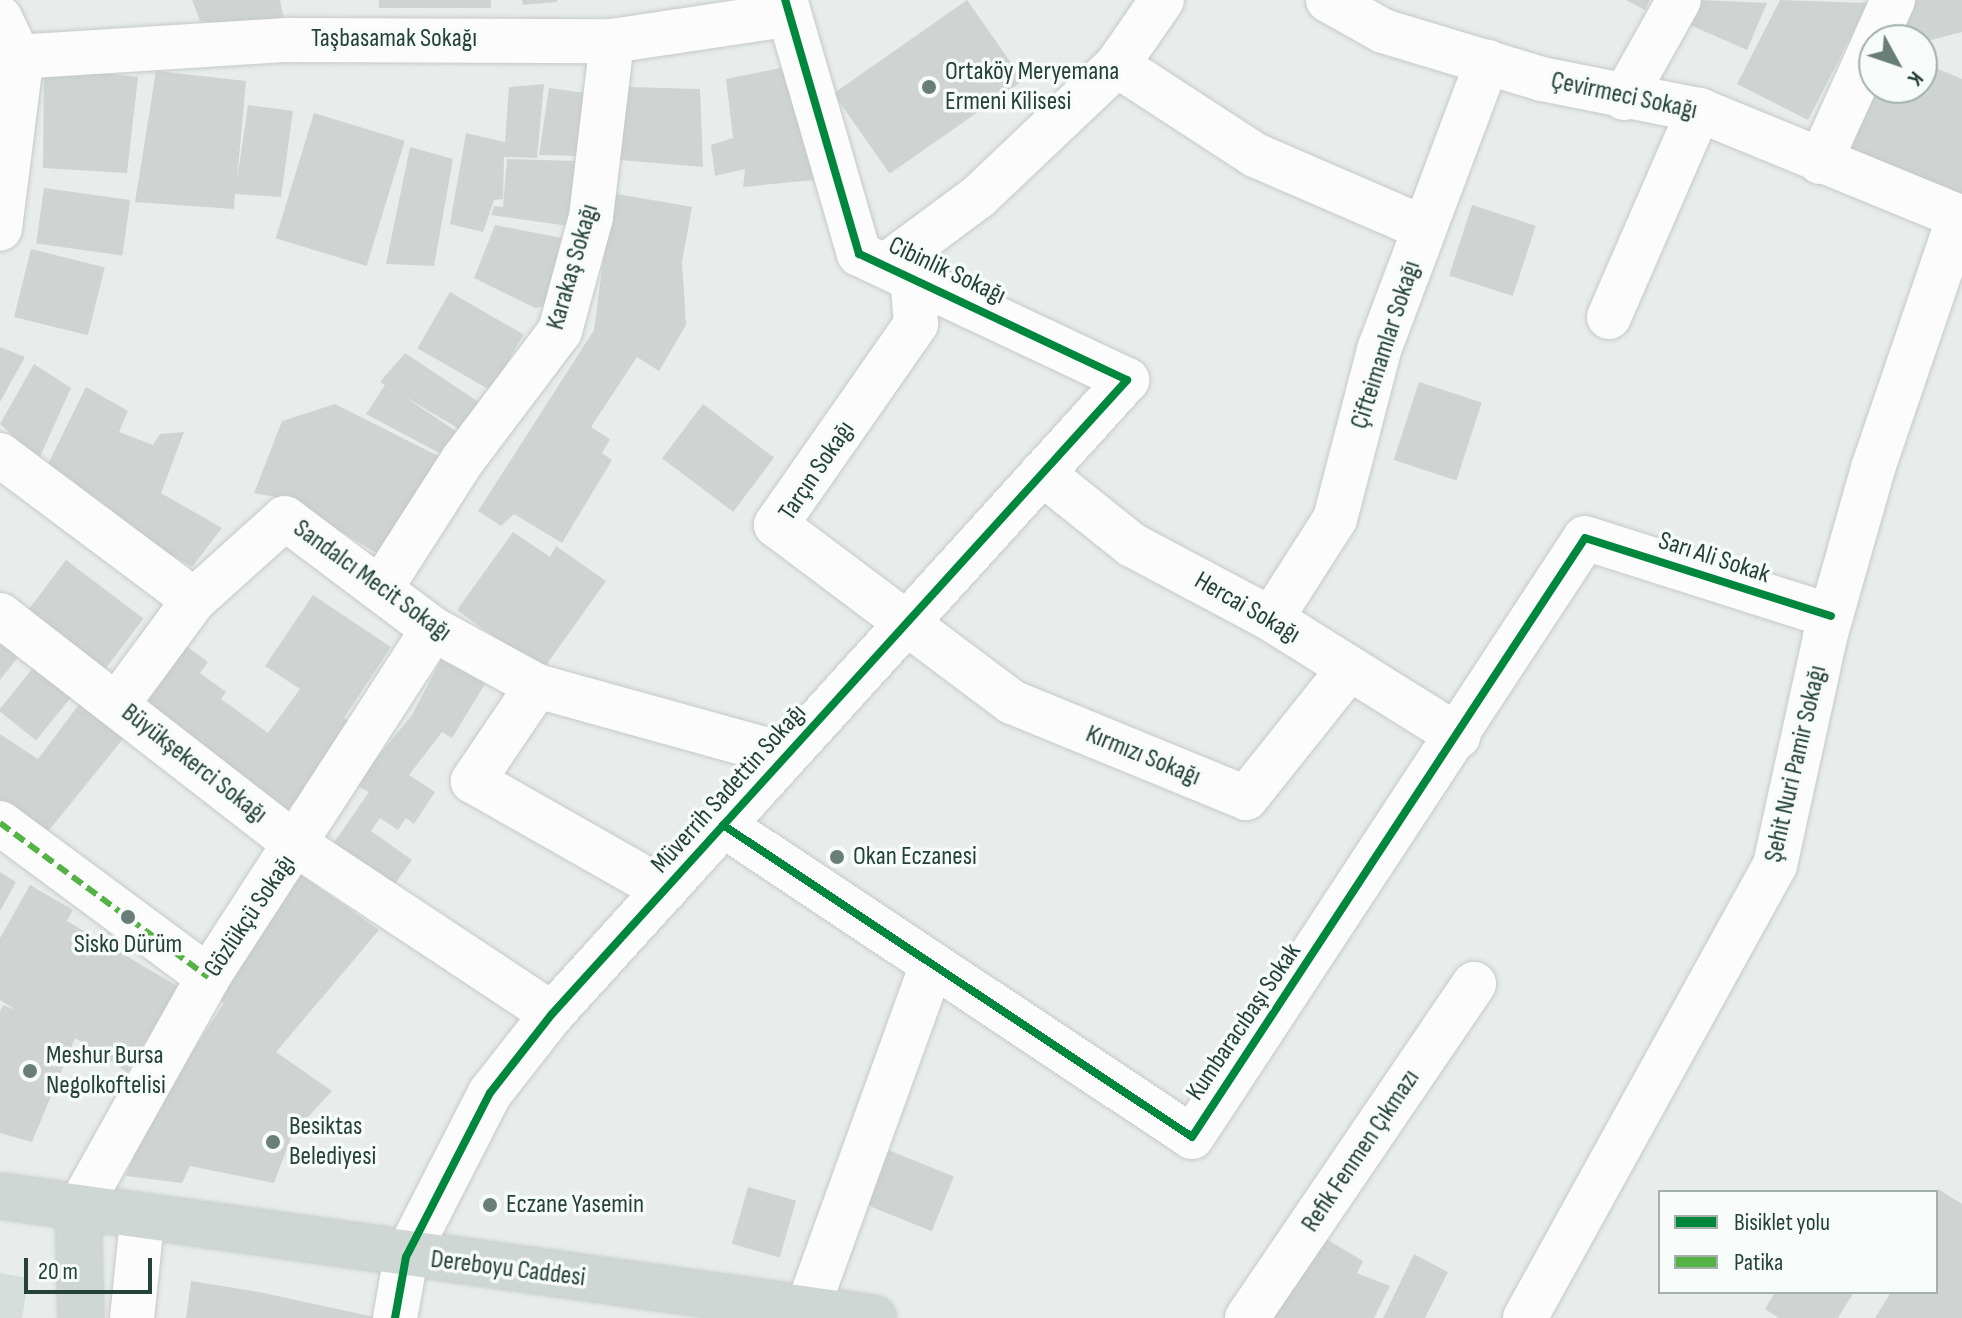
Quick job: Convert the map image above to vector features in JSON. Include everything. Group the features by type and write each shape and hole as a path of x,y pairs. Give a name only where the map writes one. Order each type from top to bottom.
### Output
{"main road":[{"name":"Dereboyu Caddesi","path":"0,1196 142,1221 874,1318"},
{"path":"78,1210 81,1318"}],"street":[{"path":"901,269 1117,65 1162,0"},
{"name":"Çevirmeci Sokağı","path":"1328,0 1383,31 1487,62 1624,98 1699,110 1961,217"},
{"path":"1624,98 1679,0"},
{"path":"1882,24 1893,0"},
{"name":"Taşbasamak Sokağı","path":"10,60 287,40 612,41 786,7"},
{"name":"Cibinlik Sokağı","path":"786,7 859,254 901,269 1127,380"},
{"path":"0,18 10,60 0,229"},
{"name":"Karakaş Sokağı","path":"382,586 462,461 560,331 591,217 612,41"},
{"name":"Çifteimamlar Sokağı","path":"1271,619 1335,519 1379,350 1487,62"},
{"path":"1117,65 1255,155 1424,228"},
{"path":"1820,162 1858,78"},
{"path":"1609,317 1699,110"},
{"name":"Şehit Nuri Pamir Sokağı","path":"1525,1318 1775,865 1831,616 1961,217"},
{"name":"Tarçın Sokağı","path":"901,269 916,324 776,525 903,626"},
{"name":"Müverrih Sadettin Sokağı","path":"395,1318 406,1257 490,1093 552,1014 1127,380"},
{"path":"0,455 194,600"},
{"name":"Hercai Sokağı","path":"1042,473 1132,545 1271,619 1458,736"},
{"name":"Sandalcı Mecit Sokağı","path":"118,703 194,600 285,518 382,586 433,629 537,686 786,755"},
{"name":"Sarı Ali Sokak","path":"1585,538 1831,616"},
{"name":"Kumbaracıbaşı Sokak","path":"723,825 1192,1137 1458,736 1585,538"},
{"name":"Büyükşekerci Sokağı","path":"0,615 118,703 297,845 552,1014"},
{"name":"Kırmızı Sokağı","path":"903,626 1012,702 1246,798 1348,670"},
{"name":"Gözlükçü Sokağı","path":"78,1210 208,977 297,845 433,629"},
{"path":"537,686 473,781 665,890"},
{"path":"0,823 208,977"},
{"path":"805,1311 932,964"},
{"name":"Refik Fenmen Çıkmazı","path":"1247,1318 1474,984"},
{"path":"132,1318 142,1221"}],"shaded area":[{"path":"0,1273 29,1278 22,1318 0,1318"}],"building":[{"path":"192,0 280,0 286,29 200,21"},
{"path":"379,0 491,0 491,8 379,8"},
{"path":"522,0 557,0 557,2 523,5"},
{"name":"Ortaköy Meryemana Ermeni Kilisesi","path":"967,0 1023,80 890,174 833,93"},
{"path":"1626,0 1650,0 1645,10"},
{"path":"1701,0 1767,3 1747,50 1690,25"},
{"path":"1780,0 1868,3 1808,120 1737,84"},
{"path":"1904,0 1962,0 1962,32 1938,38 1938,24 1893,24"},
{"path":"44,67 138,77 127,173 43,168"},
{"path":"785,67 824,179 743,187 745,169 715,176 711,145 733,138 726,79"},
{"path":"1938,69 1962,79 1962,200 1842,147 1865,104 1938,104"},
{"path":"156,71 246,81 237,180 248,105 293,111 281,197 235,194 234,209 135,202"},
{"path":"544,84 537,158 504,157 503,199 494,200 483,232 450,224 466,133 505,142 509,87"},
{"path":"629,87 700,89 703,167 620,160"},
{"path":"549,88 586,93 582,156 539,155"},
{"path":"314,113 405,141 367,266 276,238"},
{"path":"410,147 453,159 434,266 386,264"},
{"path":"507,159 578,161 569,226 491,215 494,206 503,207"},
{"path":"44,188 130,200 122,256 36,243"},
{"path":"612,193 692,207 682,262 686,325 659,371 637,357 591,427 610,439 602,453 612,460 562,543 514,514 501,526 478,511 594,330"},
{"path":"1472,205 1536,226 1513,296 1449,275"},
{"path":"495,225 562,238 549,305 535,308 474,278"},
{"path":"31,249 105,267 88,335 14,317"},
{"path":"450,292 524,334 491,391 418,348"},
{"path":"0,347 25,357 0,402"},
{"path":"405,353 489,409 469,435 402,395 465,437 449,458 366,414 385,385 380,382"},
{"path":"34,364 71,388 39,459 0,424"},
{"path":"1419,382 1482,402 1456,480 1394,460"},
{"path":"86,387 128,411 119,432 153,445 160,434 184,432 161,493 222,528 192,567 107,517 112,510 46,468"},
{"path":"335,404 446,460 388,560 287,499 254,493 282,421"},
{"path":"703,404 774,458 733,512 662,458"},
{"path":"513,532 550,557 556,546 606,581 542,671 457,610"},
{"path":"66,560 143,618 103,673 25,614"},
{"path":"313,595 391,647 344,718 355,724 287,811 139,703 182,643 208,662 200,673 226,692 221,699 268,733 300,689 265,666"},
{"path":"0,633 23,651 0,680"},
{"path":"442,658 485,684 452,738 442,732 409,775 435,792 414,824 406,818 398,830 380,818 371,831 412,860 391,889 331,847 369,792 355,785 412,715"},
{"path":"37,663 74,693 36,741 0,709"},
{"path":"86,695 131,729 42,839 0,810 0,734 38,759"},
{"path":"0,872 16,882 0,911"},
{"path":"297,872 379,930 276,1052 332,1091 293,1133 274,1183 190,1166 182,1183 126,1176 170,1055 185,1063 224,1003 215,996"},
{"path":"30,885 73,910 67,921 179,987 127,1072 75,1038 32,1142 0,1133 0,1012 3,1005 16,1010 0,1000 0,938"},
{"path":"876,1145 954,1176 932,1231 854,1200"},
{"path":"748,1187 796,1201 780,1257 732,1244"},
{"path":"1938,1190 1962,1204 1962,1318 1875,1318 1890,1294 1938,1294"},
{"path":"1323,1237 1363,1261 1357,1273 1390,1286 1374,1318 1274,1318"},
{"path":"1414,1254 1448,1272 1425,1318 1383,1318"},
{"path":"191,1281 259,1292 379,1318 186,1318"},
{"path":"1774,1294 1853,1294 1838,1318 1779,1318 1765,1309"}],"marked path":[{"path":"0,823 208,977"}],"cycle path":[{"path":"395,1318 406,1257 490,1093 552,1014 1127,380 859,254 785,0"},
{"path":"723,825 1192,1137 1585,538 1831,616"}],"place":[{"name":"Ortaköy Meryemana Ermeni Kilisesi","path":"929,87"},
{"name":"Okan Eczanesi","path":"837,857"},
{"name":"Sisko Dürüm","path":"128,917"},
{"name":"Meshur Bursa Negolkoftelisi","path":"30,1071"},
{"name":"Besiktas Belediyesi","path":"273,1142"},
{"name":"Eczane Yasemin","path":"490,1205"}]}
